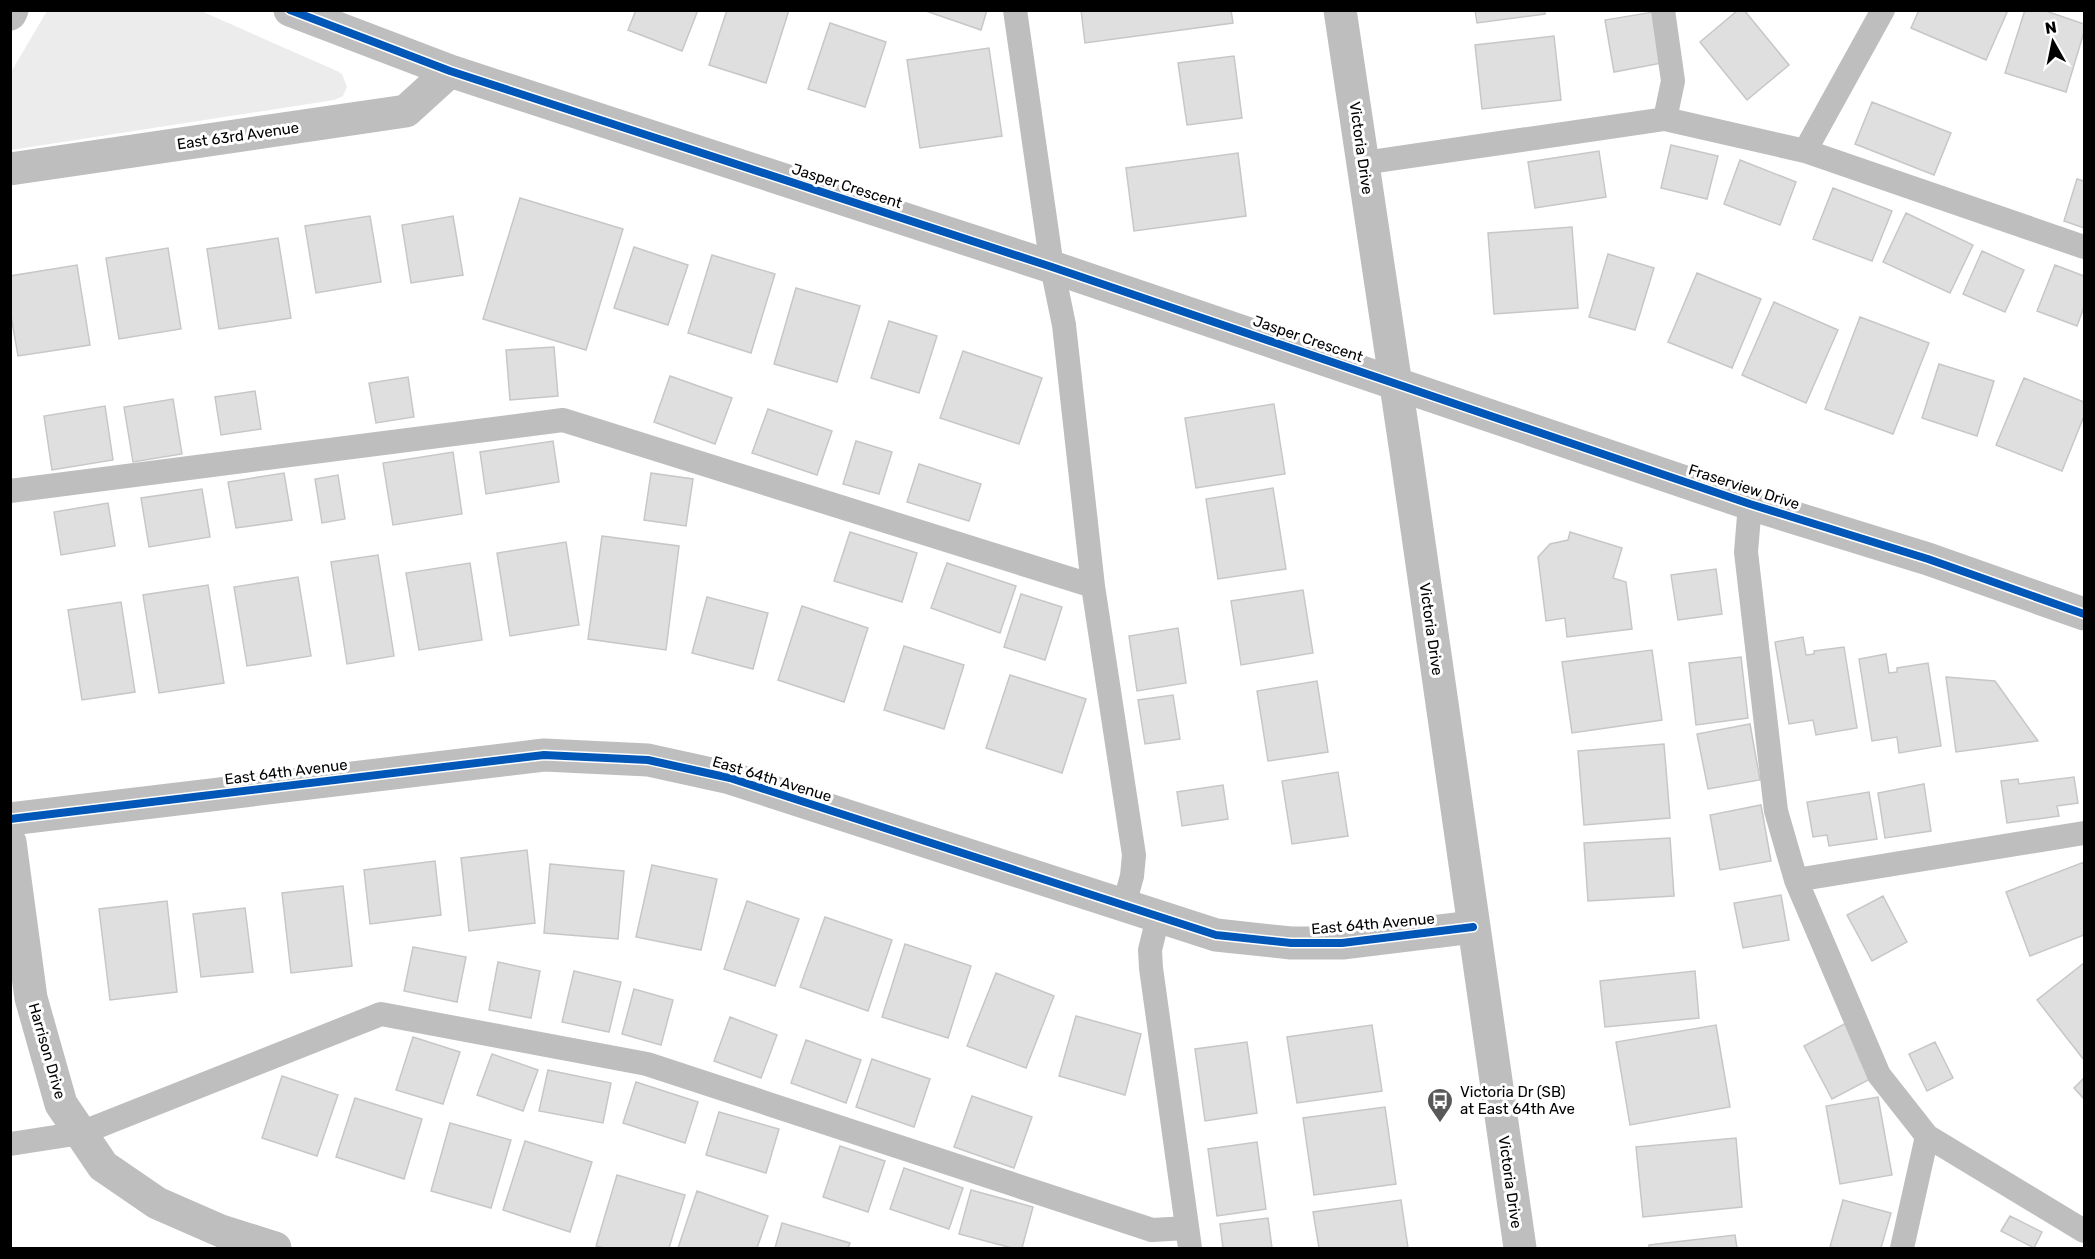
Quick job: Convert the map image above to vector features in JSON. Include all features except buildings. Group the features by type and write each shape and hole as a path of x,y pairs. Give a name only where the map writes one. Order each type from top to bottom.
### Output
{"street":[{"name":"Jasper Crescent","path":"290,10 450,71 1052,267 1396,383"},
{"name":"Victoria Drive","path":"1340,10 1520,1248"},
{"name":"East 63rd Avenue","path":"10,169 406,111 450,71"},
{"name":"Fraserview Drive","path":"1396,383 1750,504 1928,560 2085,614"},
{"name":"East 64th Avenue","path":"10,819 544,755 648,760 730,778 1216,935 1292,944 1342,943 1473,927"},
{"name":"Harrison Drive","path":"10,842 31,998 61,1104 103,1166 157,1203 221,1231 275,1248"}],"lane":[{"path":"1015,10 1052,267 1064,325 1093,586 1134,855 1132,876 1124,905"},
{"path":"1663,10 1673,81 1665,119"},
{"path":"1805,152 1883,10"},
{"path":"1363,163 1665,119 1805,152 2085,247"},
{"path":"10,491 563,420 1093,586"},
{"path":"1750,504 1746,552 1776,811 1796,880 1879,1075 1927,1136 2085,1231"},
{"path":"1796,880 2085,833"},
{"path":"10,1144 81,1133 381,1014 647,1064 1152,1230 1188,1238 1151,968 1150,950 1158,917"},
{"path":"1902,1248 1927,1136"}],"shaded area":[{"path":"47,11 201,11 337,71 342,74 347,87 343,96 334,100 11,150 11,72"}],"cycle path":[{"path":"290,10 450,71 1052,267 1750,504 1928,559 2084,614"},
{"path":"10,819 544,755 648,760 730,778 1216,935 1291,943 1342,943 1473,927"}],"place":[{"name":"Victoria Dr (SB) at East 64th Ave","path":"1440,1124"}]}
